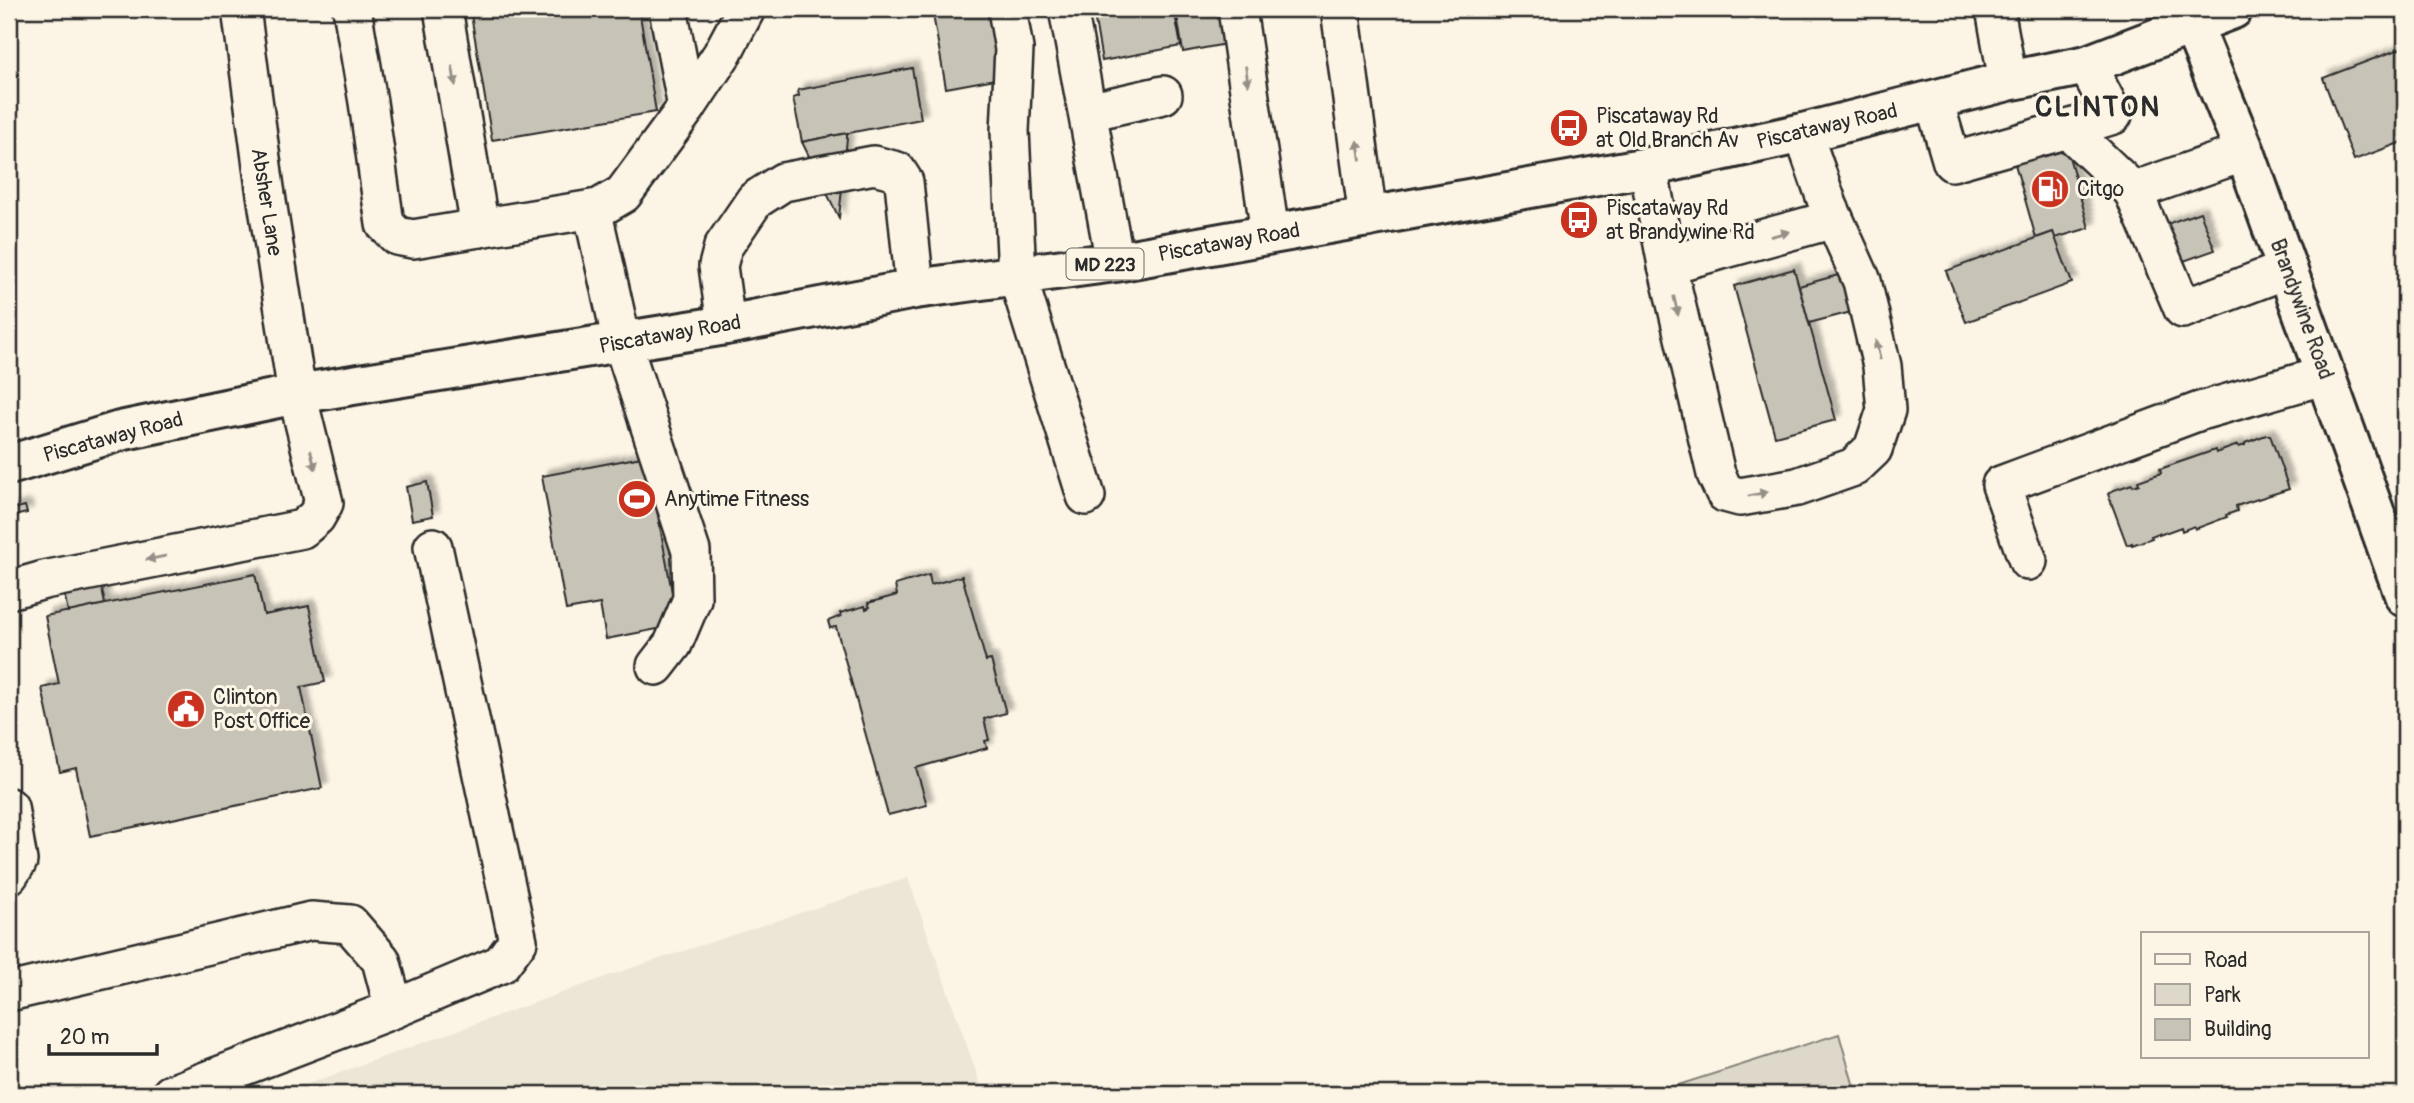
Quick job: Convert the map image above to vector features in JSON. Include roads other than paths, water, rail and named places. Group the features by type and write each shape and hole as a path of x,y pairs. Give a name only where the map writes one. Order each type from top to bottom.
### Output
{"main road":[{"name":"MD 223","path":"2189,16 2232,9"},
{"name":"Piscataway Road","path":"9,465 120,431 297,394 726,325 915,289 1115,262 1648,167 1803,133 2008,81 2088,65 2189,16"},
{"name":"Brandywine Road","path":"2189,16 2245,152 2405,597"}],"street":[{"name":"Absher Lane","path":"9,590 44,580 302,529 316,517 324,503 297,394 241,9"},
{"path":"352,9 385,224 397,236 412,239 599,208 623,194 687,107 722,54 746,9"},
{"path":"443,9 480,228"},
{"path":"667,9 687,107"},
{"path":"1007,9 1014,49 1010,131 1017,275 1086,496"},
{"path":"1068,9 1115,262"},
{"path":"1237,9 1270,233"},
{"path":"1340,9 1368,218"},
{"path":"1995,9 2008,81"},
{"path":"1934,101 1952,162 2113,115 2088,65"},
{"path":"1088,112 1163,95"},
{"path":"2068,129 2133,191 2183,309 2288,270"},
{"path":"1648,167 1667,265 1716,474 1726,493 1740,497 1797,486 1854,467 1873,449 1886,410 1882,366 1862,281 1834,219 1803,133"},
{"path":"2133,191 2245,152"},
{"path":"726,325 718,266 723,247 755,200 783,182 874,166 897,172 904,182 915,289"},
{"path":"592,209 622,342 691,551 692,599 673,644 656,666"},
{"path":"1667,265 1834,219"},
{"path":"2028,561 2001,485 2200,411 2326,375"},
{"path":"171,1094 394,1009 500,964 518,941 433,547"},
{"path":"9,807 18,861 9,875"},
{"path":"9,992 311,921 350,924 381,960 394,1009"}],"place":[{"name":"Piscataway Rd at Old Branch Av","path":"1569,128"},
{"name":"Citgo","path":"2050,189"},
{"name":"Piscataway Rd at Brandywine Rd","path":"1579,220"},
{"name":"Anytime Fitness","path":"637,499"},
{"name":"Clinton Post Office","path":"186,709"}],"district":[{"name":"CLINTON","path":"2098,106"}]}
